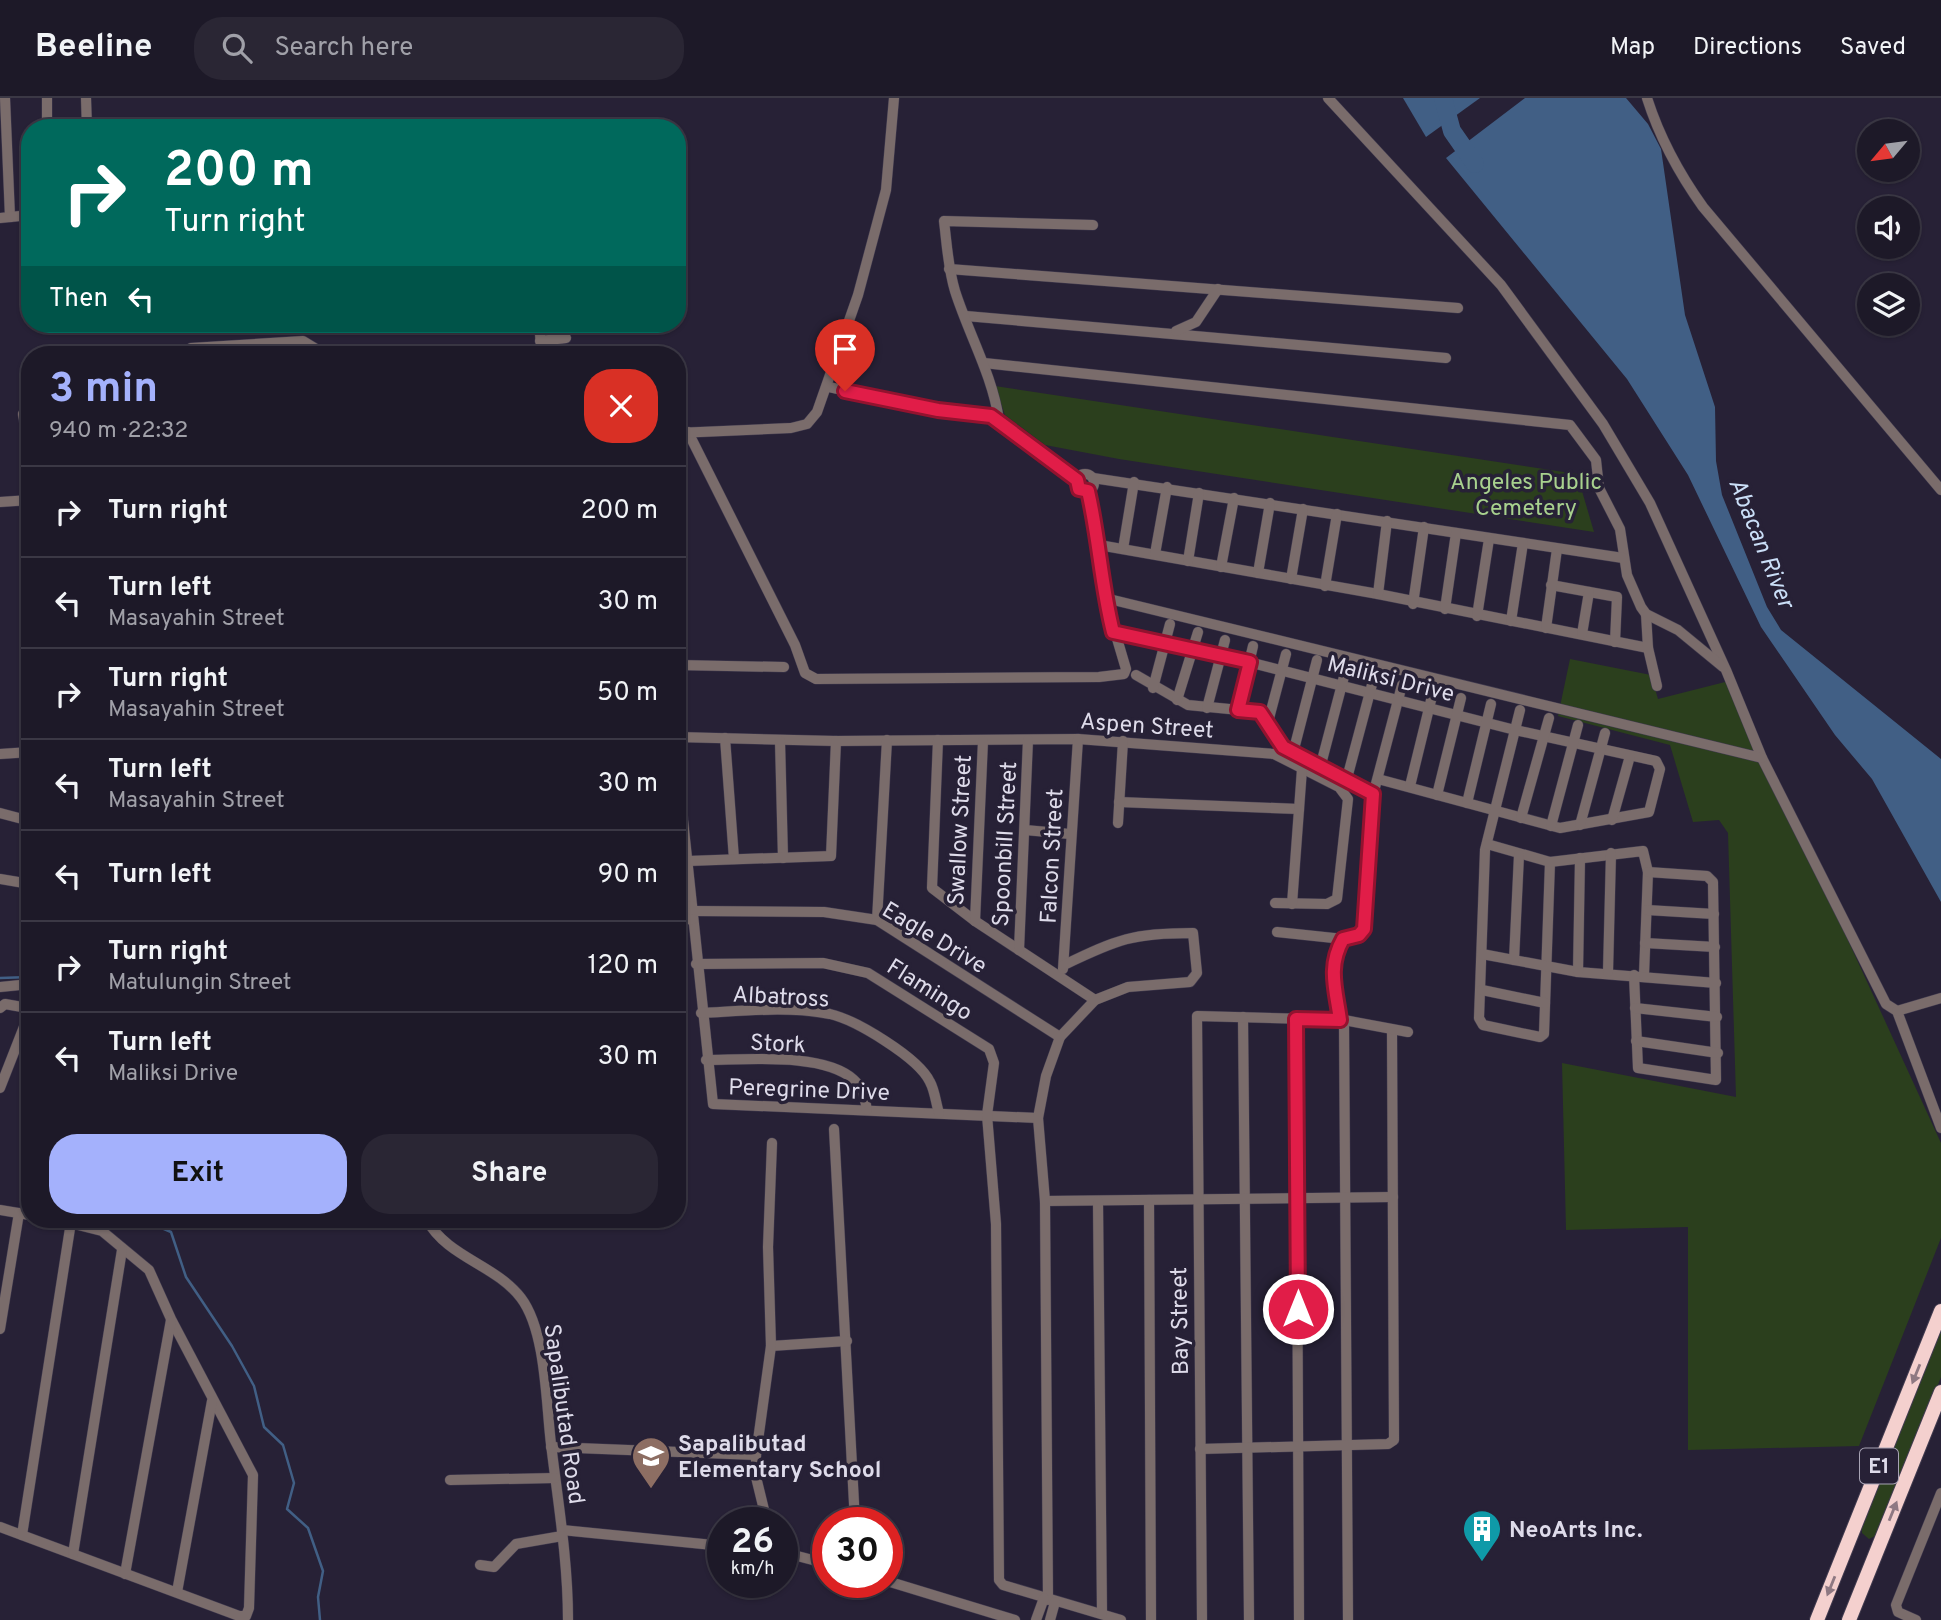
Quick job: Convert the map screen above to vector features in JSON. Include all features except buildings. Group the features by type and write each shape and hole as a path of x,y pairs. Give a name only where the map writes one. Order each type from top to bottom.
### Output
{"highway":[{"name":"E1","path":"1817,1620 1941,1311"},
{"name":"E1","path":"1849,1620 1941,1392"}],"street":[{"path":"5,98 5,217"},
{"path":"47,98 47,119"},
{"path":"86,98 87,119"},
{"path":"686,432 764,430 807,424 817,412 829,387 886,190 894,98"},
{"path":"1328,98 1501,285 1604,424 1650,503 1726,670 1762,758 1886,1004 1897,1011 1941,1128"},
{"path":"1647,98 1656,128 1676,169 1703,207 1941,490"},
{"path":"999,420 995,392 949,269 944,221 1093,225"},
{"path":"949,269 1458,308"},
{"path":"1168,333 1196,322 1218,289"},
{"path":"966,316 1446,358"},
{"path":"540,333 541,346"},
{"path":"540,341 566,338"},
{"path":"223,346 303,341 311,346"},
{"path":"984,363 1570,425 1596,460 1599,488 1620,529 1623,558 1630,584 1646,614 1648,649 1657,686"},
{"path":"829,387 928,408 981,413 999,420 1077,480 1079,489 1088,491"},
{"path":"686,438 810,678 1119,676 1126,669 1105,598 1099,545 1088,491"},
{"path":"1077,480 1085,474 1093,478 1134,482 1623,558"},
{"path":"1088,491 1093,486 1093,478"},
{"path":"1123,549 1134,482"},
{"path":"1155,554 1167,487"},
{"path":"1188,561 1199,493"},
{"path":"1221,567 1234,498"},
{"path":"0,502 21,501"},
{"path":"1258,573 1270,503"},
{"path":"1291,579 1303,509"},
{"path":"1325,586 1337,514"},
{"path":"1378,594 1387,521"},
{"path":"1413,604 1424,527"},
{"path":"1445,609 1456,533"},
{"path":"1477,616 1489,539"},
{"path":"1511,621 1523,543"},
{"path":"1099,545 1378,594 1413,604 1582,634 1648,649"},
{"path":"1546,628 1557,549"},
{"path":"1551,585 1615,594 1619,600 1615,642"},
{"path":"1582,634 1589,592"},
{"path":"1105,598 1762,758"},
{"path":"1646,614 1678,630 1726,670"},
{"path":"1153,688 1170,624"},
{"name":"Maliksi Drive","path":"1113,632 1282,669 1659,765 1649,812 1612,820"},
{"path":"1177,700 1198,632"},
{"path":"1207,708 1225,640"},
{"path":"1238,710 1253,646"},
{"path":"1268,722 1286,654"},
{"path":"1293,753 1317,660"},
{"path":"686,665 783,667"},
{"path":"1320,768 1346,669"},
{"path":"1136,676 1177,700 1207,708 1260,712 1280,744 1346,782 1373,794"},
{"path":"1346,782 1374,677"},
{"path":"1278,932 1343,939 1359,935 1364,929 1373,794 1402,685"},
{"path":"1409,786 1433,692"},
{"path":"1437,795 1461,698"},
{"path":"1467,803 1490,704"},
{"path":"1520,710 1487,844 1479,1018 1483,1025 1539,1037 1544,1034 1550,862"},
{"path":"1521,818 1549,718"},
{"path":"1551,826 1578,725"},
{"path":"1580,825 1605,733"},
{"path":"686,737 780,741 1028,740"},
{"path":"725,738 734,859"},
{"name":"Falcon Street","path":"1063,971 1078,739"},
{"path":"877,920 887,740"},
{"path":"938,740 931,883 935,893 1018,950 1063,971 1095,1000"},
{"name":"Aspen Street","path":"1028,740 1123,741 1274,754 1339,787 1348,799 1337,899 1327,904 1292,904"},
{"name":"Spoonbill Street","path":"1018,950 1028,740"},
{"path":"780,741 783,859"},
{"path":"688,861 828,858 833,852 836,741"},
{"name":"Swallow Street","path":"975,921 983,741"},
{"path":"1118,823 1123,741"},
{"path":"0,754 21,753"},
{"path":"1378,779 1560,828 1612,820 1630,756"},
{"path":"1275,903 1292,904 1302,769"},
{"path":"1119,802 1299,809"},
{"path":"0,813 21,819"},
{"path":"1025,830 1070,834"},
{"name":"Peregrine Drive","path":"686,843 710,1100 718,1106 1038,1118"},
{"path":"1487,844 1550,862 1640,849 1645,855 1648,872 1645,943 1635,1008 1638,1068 1714,1080 1718,1078 1718,1053 1711,878 1648,872"},
{"path":"1608,972 1611,853"},
{"path":"1514,960 1519,855"},
{"path":"1578,972 1580,858"},
{"path":"0,879 21,882"},
{"path":"686,910 693,912"},
{"path":"1647,910 1714,914"},
{"path":"686,916 693,912"},
{"name":"Eagle Drive","path":"693,912 824,912 877,920 1060,1037"},
{"path":"1050,1620 1045,1201 1038,1118 1046,1076 1060,1037 1095,1000 1128,987 1190,982 1195,978 1193,933 1144,933 1112,941 1063,971"},
{"path":"1343,939 1335,954 1333,968 1342,1020 1346,1198 1348,1620"},
{"path":"1645,943 1715,947"},
{"path":"1482,954 1578,972 1608,972 1716,983"},
{"name":"Flamingo","path":"696,964 822,963 868,973 989,1049 994,1063 987,1115 996,1237 998,1574 1003,1585 1121,1620"},
{"path":"0,987 21,985"},
{"path":"1482,990 1545,1003"},
{"path":"1897,1011 1941,998"},
{"path":"0,1008 5,1004 21,1007"},
{"path":"1635,1008 1717,1017"},
{"name":"Albatross","path":"701,1013 762,1010 831,1014 862,1028 917,1064 931,1083 939,1113"},
{"name":"Bay Street","path":"1202,1620 1195,1022 1197,1016 1203,1014 1243,1017"},
{"path":"1249,1620 1243,1017 1342,1020 1408,1032"},
{"path":"1296,1019 1299,1620"},
{"path":"1200,1449 1346,1446 1388,1444 1394,1440 1392,1030"},
{"path":"0,1088 21,1034"},
{"path":"1636,1041 1718,1053"},
{"name":"Stork","path":"706,1060 799,1060 834,1069 854,1080 864,1095 867,1110"},
{"path":"834,1129 854,1507"},
{"path":"763,1507 756,1477 756,1455 771,1346 768,1247 772,1143"},
{"path":"1045,1201 1393,1197"},
{"path":"1149,1200 1151,1620"},
{"path":"1098,1201 1102,1614"},
{"path":"0,1210 21,1214"},
{"path":"0,1329 21,1228"},
{"path":"22,1535 70,1228"},
{"path":"0,1527 239,1616 246,1616 249,1608 253,1475 212,1400 149,1270 102,1231 92,1228"},
{"name":"Sapalibutad Road","path":"433,1228 443,1241 511,1287 530,1313 542,1370 562,1533 568,1620"},
{"path":"73,1554 122,1250"},
{"path":"125,1574 171,1319"},
{"path":"771,1346 847,1341"},
{"path":"177,1592 212,1400"},
{"path":"551,1447 756,1455"},
{"path":"450,1479 555,1478"},
{"path":"1916,1620 1898,1612 1896,1605 1941,1493"},
{"path":"480,1565 494,1567 516,1544 562,1533 707,1545"},
{"path":"903,1586 1015,1620"},
{"path":"1036,1620 1049,1600"}],"green space":[{"name":"Angeles Public Cemetery","path":"995,386 1577,474 1594,532 1119,459 1045,445 1005,415"},
{"path":"1570,659 1651,675 1658,699 1729,681 1941,1143 1941,1238 1859,1446 1688,1450 1688,1227 1566,1230 1562,1063 1736,1097 1728,833 1719,820 1693,822 1670,745 1558,716"},
{"path":"1941,1330 1941,1377 1879,1534 1869,1539 1862,1533 1862,1528"}],"water":[{"path":"1403,98 1480,98 1426,137"},
{"path":"1525,98 1626,98 1648,124 1661,149 1685,315 1715,407 1716,461 1722,495 1767,607 1781,630 1941,759 1941,902 1872,779 1835,735 1761,627 1688,475 1627,379 1446,158"}],"waterway":[{"name":"Abacan River","path":"1443,98 1452,131 1475,164"},
{"path":"0,978 21,977"},
{"path":"162,1228 171,1232 186,1277 232,1346 254,1386 264,1427 283,1445 294,1483 287,1509 308,1528 323,1571 318,1597 320,1620"}],"place":[{"name":"Sapalibutad Elementary School","path":"651,1490"},
{"name":"NeoArts Inc.","path":"1482,1563"}],"route":[{"path":"845,391 918,407 981,413 1009,426 1049,461 1077,480 1079,489 1088,491 1098,534 1102,588 1113,632 1250,662 1238,710 1260,712 1283,747 1373,794 1364,929 1359,935 1343,939 1335,954 1333,983 1340,1020 1296,1019 1298,1309"}]}
